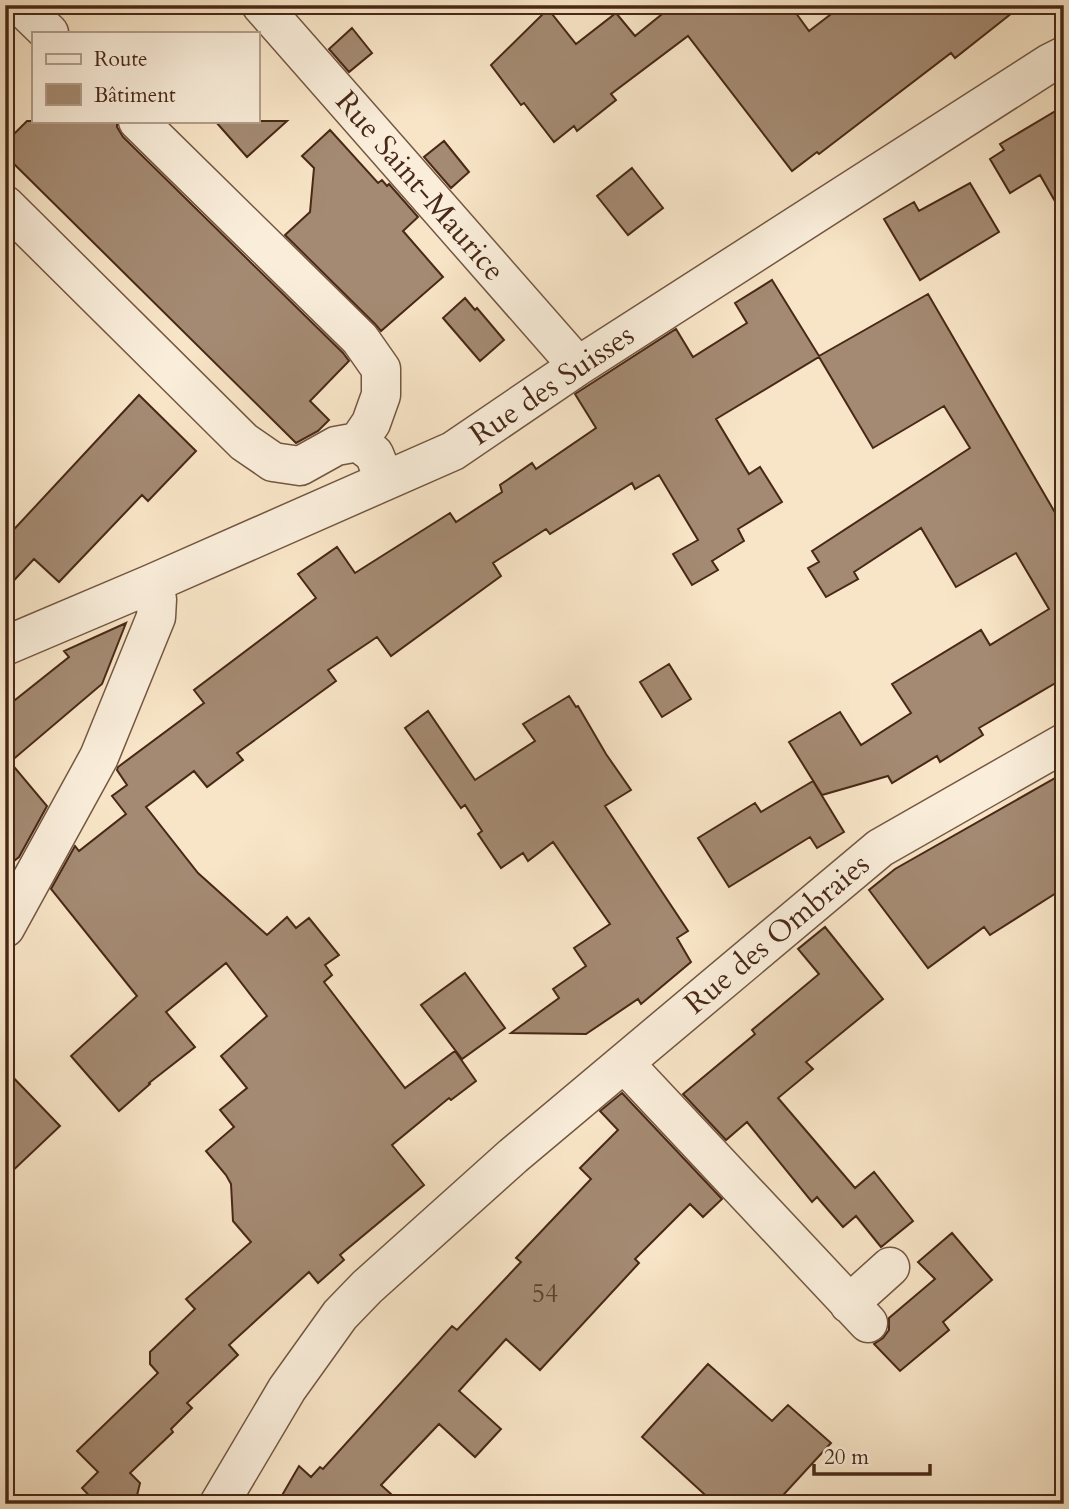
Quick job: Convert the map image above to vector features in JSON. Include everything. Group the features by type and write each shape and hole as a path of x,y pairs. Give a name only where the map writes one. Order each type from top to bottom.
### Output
{"street":[{"path":"20,5 48,32"},
{"name":"Rue Saint-Maurice","path":"261,5 578,366"},
{"name":"Rue des Suisses","path":"5,646 453,451 578,366 1064,56"},
{"path":"5,205 244,442 273,462 300,466 336,446 358,442 371,423 381,395 381,369 360,339 139,122"},
{"path":"358,442 374,454 385,481"},
{"path":"5,928 99,757 156,617 157,599 151,584"},
{"name":"Rue des Ombraies","path":"219,1504 287,1389 340,1315 367,1286 513,1156 880,848 1064,743"},
{"path":"624,1063 859,1314 890,1268"}],"building":[{"path":"663,5 790,5 809,31 843,5 1022,5 955,58 951,53 819,154 817,152 792,171 688,36 611,94 616,100 577,131 574,126 554,142 524,103 521,105 491,65 548,9 576,44 616,13 635,36 667,10"},
{"path":"352,28 372,53 349,72 329,49"},
{"path":"1064,106 1064,217 1040,175 1010,193 990,159 1004,150 1000,144"},
{"path":"27,121 117,122 123,137 349,361 310,401 329,420 318,431 296,443 5,155 5,143"},
{"path":"287,121 247,157 216,122"},
{"path":"330,130 378,183 382,180 387,186 389,184 418,217 403,231 443,277 381,331 285,235 310,212 314,168 302,156"},
{"path":"444,141 469,172 451,188 424,157"},
{"path":"632,168 663,208 628,235 597,196"},
{"path":"970,183 999,232 920,280 884,219 914,202 919,211"},
{"path":"772,280 819,356 928,294 1064,528 1064,678 979,728 983,735 940,762 937,756 892,783 888,776 822,795 789,742 840,712 861,745 911,713 892,684 981,630 990,645 1049,609 1016,553 956,587 921,528 854,572 858,579 826,597 808,568 819,562 812,551 970,448 944,406 873,448 819,357 716,419 749,474 760,467 782,502 738,529 744,541 712,561 718,570 692,585 673,554 698,540 659,475 635,489 632,483 550,534 546,529 493,563 501,576 391,656 377,637 328,670 336,681 237,753 243,760 207,787 194,771 146,807 198,873 267,935 287,917 296,928 309,918 339,955 325,965 332,975 324,982 405,1088 455,1051 476,1081 451,1100 449,1098 392,1145 424,1185 340,1255 344,1260 318,1283 309,1272 229,1345 238,1355 187,1403 192,1408 171,1429 173,1432 130,1473 140,1483 135,1504 97,1504 82,1488 98,1472 77,1451 158,1373 150,1364 150,1352 195,1309 186,1299 251,1242 233,1221 231,1184 206,1151 234,1127 220,1110 247,1088 221,1056 267,1016 226,963 166,1012 195,1047 119,1111 71,1056 137,996 51,889 75,846 79,851 126,814 112,796 127,785 117,770 118,767 204,703 194,690 316,598 298,574 337,547 355,573 450,513 456,522 502,492 500,485 532,463 536,469 596,428 575,394 676,329 693,357 747,323 735,303"},
{"path":"465,298 504,340 480,361 443,318"},
{"path":"139,395 196,451 148,501 142,495 59,582 34,559 5,590 5,539"},
{"path":"126,623 102,684 10,762 47,806 19,857 5,868 5,708 69,657 64,651"},
{"path":"669,664 691,699 662,717 640,682"},
{"path":"569,696 631,790 605,806 688,931 677,938 691,962 641,1004 638,999 586,1034 511,1033 559,998 553,989 586,966 574,948 610,924 553,842 528,861 523,853 501,868 478,834 482,831 465,805 461,808 405,728 428,711 475,780 535,741 523,724"},
{"path":"1064,773 1064,888 990,935 984,927 928,968 869,890 895,869"},
{"path":"813,781 844,832 817,848 810,837 729,887 698,838 755,803 761,812"},
{"path":"825,927 883,999 806,1062 813,1069 778,1098 855,1188 874,1172 913,1221 881,1247 856,1216 843,1227 817,1197 812,1202 747,1122 726,1140 683,1094 755,1034 752,1030 819,974 798,949"},
{"path":"465,973 505,1028 462,1059 421,1005"},
{"path":"5,1069 60,1126 5,1178"},
{"path":"622,1093 722,1199 703,1217 690,1204 635,1259 639,1263 540,1370 506,1339 459,1391 501,1429 475,1457 439,1424 381,1485 402,1504 277,1504 299,1466 311,1477 320,1467 323,1469 452,1326 457,1330 521,1262 516,1258 591,1179 580,1168 618,1130 600,1111"},
{"path":"952,1233 992,1280 943,1322 949,1330 900,1371 874,1344 889,1330 889,1318 935,1279 918,1262"},
{"path":"708,1364 772,1421 788,1405 831,1443 775,1504 715,1504 642,1437"}]}
